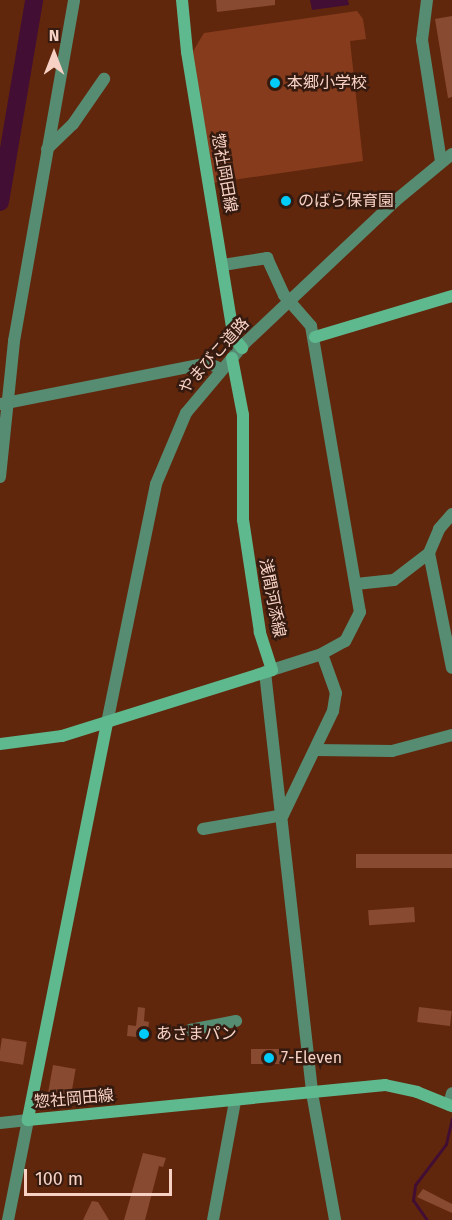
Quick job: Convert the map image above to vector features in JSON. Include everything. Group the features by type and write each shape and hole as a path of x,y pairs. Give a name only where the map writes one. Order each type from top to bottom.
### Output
{"main road":[{"name":"惣社岡田線","path":"182,0 234,338 242,348"},
{"path":"315,337 452,296"},
{"name":"浅間河添線","path":"232,358 243,415 243,520 268,671"},
{"path":"0,744 62,736 268,671"},
{"name":"惣社岡田線","path":"107,723 28,1120 395,1085 451,1101"}],"street":[{"path":"0,477 3,403 74,0"},
{"path":"427,0 422,40 447,158"},
{"path":"47,148 73,123 104,79"},
{"name":"やまびこ道路","path":"107,723 161,467 186,413 221,369 290,301 447,158"},
{"path":"223,265 267,258 290,301 305,317 315,337 356,584 358,622 345,641 322,654 268,671 312,1093 334,1220"},
{"path":"3,403 208,363 221,369"},
{"path":"356,584 394,580 429,553 440,529 452,514"},
{"path":"429,553 452,668"},
{"path":"283,815 317,750 336,693 322,654"},
{"path":"317,750 392,751 452,735"},
{"path":"203,830 283,815"},
{"path":"190,1030 236,1021"},
{"path":"213,1220 235,1101"},
{"path":"0,1123 28,1120 8,1220"}],"shaded area":[{"path":"310,0 348,0 349,5 312,10"},
{"name":"本郷小学校","path":"357,11 363,19 366,39 350,41 363,161 212,183 192,53 204,33"}],"building":[{"path":"216,0 275,0 275,5 217,12"},
{"path":"452,16 452,97 448,98 435,19"},
{"path":"356,854 452,854 452,868 356,868"},
{"path":"414,907 415,922 369,925 368,910"},
{"path":"138,1007 145,1008 144,1021 149,1022 147,1038 127,1036 128,1025 136,1026"},
{"path":"419,1007 452,1011 450,1026 417,1022"},
{"path":"2,1038 27,1042 23,1065 0,1061"},
{"name":"7-Eleven","path":"251,1049 285,1049 285,1064 251,1064"},
{"path":"53,1065 76,1069 69,1106 46,1102"},
{"path":"143,1153 166,1158 163,1167 159,1166 145,1220 124,1220"},
{"path":"423,1189 452,1204 452,1213 417,1197"},
{"path":"92,1201 98,1202 109,1220 83,1220"}],"waterway":[{"path":"0,202 34,0"},
{"path":"427,1220 413,1200 415,1185 446,1144 452,1119"}],"place":[{"name":"本郷小学校","path":"275,83"},
{"name":"のばら保育園","path":"286,201"},
{"name":"あさまパン","path":"144,1034"},
{"name":"7-Eleven","path":"269,1058"}]}
